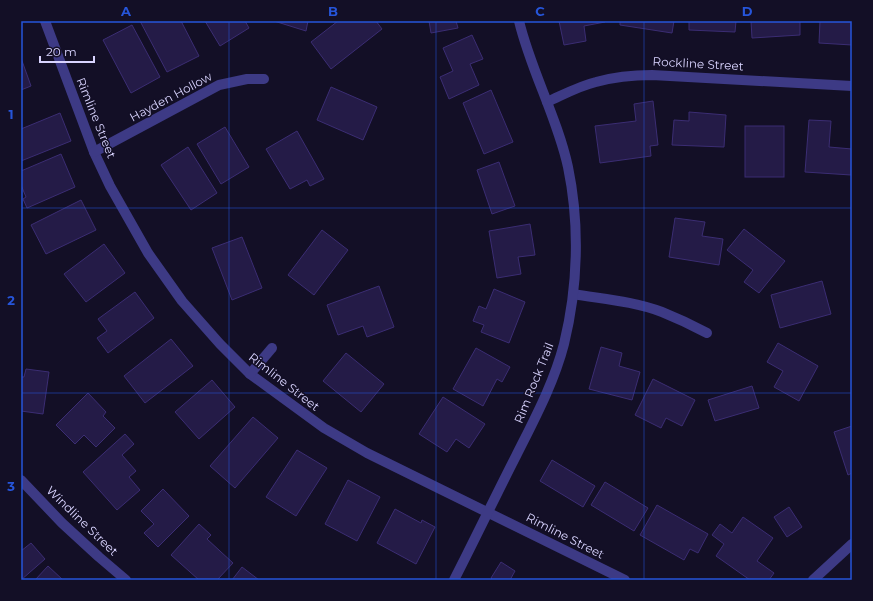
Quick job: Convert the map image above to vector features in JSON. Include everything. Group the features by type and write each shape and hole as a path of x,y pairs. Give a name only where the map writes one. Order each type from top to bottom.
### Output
{"street":[{"name":"Rimline Street","path":"45,21 94,152 110,186 148,254 182,301 220,344 250,374 324,428 367,453 625,580"},
{"name":"Rim Rock Trail","path":"454,580 539,409 555,371 565,338 573,294 576,243 575,212 571,183 563,146 531,62 519,21"},
{"name":"Rockline Street","path":"547,102 595,82 636,75 852,86"},
{"name":"Hayden Hollow","path":"94,152 219,86 247,79 264,80"},
{"path":"573,294 642,306 660,311 707,333"},
{"path":"250,374 272,348"},
{"name":"Windline Street","path":"21,480 62,523 126,580"},
{"path":"813,580 852,544"}],"building":[{"path":"140,21 181,21 199,56 167,72"},
{"path":"205,21 245,21 249,28 220,46"},
{"path":"274,21 308,21 306,31"},
{"path":"338,21 376,21 382,29 331,69 311,42"},
{"path":"429,21 456,21 458,28 431,33"},
{"path":"559,21 605,22 584,26 586,41 564,45"},
{"path":"620,21 674,21 672,33 620,25"},
{"path":"689,21 736,21 735,32 689,30"},
{"path":"751,21 800,21 800,35 752,38"},
{"path":"820,21 852,21 852,45 819,43"},
{"path":"132,25 160,77 131,93 103,40"},
{"path":"472,35 483,59 470,64 479,85 449,99 440,77 453,71 443,48"},
{"path":"21,58 31,86 21,90"},
{"path":"331,87 377,107 363,140 317,120"},
{"path":"491,90 513,142 484,154 463,103"},
{"path":"653,101 658,145 650,146 651,156 600,163 595,126 636,121 634,104"},
{"path":"689,112 726,115 724,147 672,145 674,120 689,121"},
{"path":"60,113 71,141 21,161 21,129"},
{"path":"809,120 831,121 829,147 852,149 851,175 805,172"},
{"path":"745,126 784,126 784,177 745,177"},
{"path":"225,127 249,167 221,184 197,144"},
{"path":"297,131 324,179 310,186 307,180 290,189 266,149"},
{"path":"188,147 217,193 191,210 161,165"},
{"path":"61,154 75,187 27,208 23,199 26,197 21,185 21,171"},
{"path":"499,162 515,206 492,214 477,170"},
{"path":"81,200 96,230 46,254 31,225"},
{"path":"675,218 705,222 702,236 723,239 719,265 669,257"},
{"path":"530,224 535,255 518,257 521,274 497,278 489,231"},
{"path":"744,229 785,261 759,293 744,282 753,270 727,250"},
{"path":"322,230 348,250 314,295 288,275"},
{"path":"242,237 262,288 232,300 212,248"},
{"path":"104,244 125,273 86,302 64,274"},
{"path":"822,281 831,314 780,328 771,295"},
{"path":"379,286 394,327 367,337 363,326 338,335 327,305"},
{"path":"494,289 525,302 509,343 481,332 484,325 473,321 479,306 486,309"},
{"path":"135,292 154,318 108,353 97,338 107,331 98,319"},
{"path":"171,339 193,366 145,403 124,376"},
{"path":"778,343 818,366 799,401 774,387 783,371 767,362"},
{"path":"601,347 622,353 619,366 640,372 632,400 589,389"},
{"path":"476,348 510,367 502,382 497,379 483,406 453,389"},
{"path":"346,353 384,384 361,412 323,381"},
{"path":"26,369 49,372 43,414 21,411 21,377 24,377"},
{"path":"653,379 695,400 682,426 666,418 661,428 635,415"},
{"path":"212,380 235,407 199,439 175,412"},
{"path":"752,386 759,408 715,421 708,400"},
{"path":"88,393 106,412 103,416 115,428 96,447 84,435 75,444 56,425"},
{"path":"443,397 485,424 469,448 456,439 447,452 419,434"},
{"path":"253,417 278,438 235,488 210,466"},
{"path":"852,426 852,473 848,475 834,432"},
{"path":"125,434 134,444 122,455 136,471 129,477 140,490 117,510 83,472"},
{"path":"297,450 327,468 296,516 266,497"},
{"path":"552,460 595,486 583,507 540,481"},
{"path":"348,480 380,497 357,541 325,524"},
{"path":"605,482 648,508 634,531 591,505"},
{"path":"163,489 189,516 158,547 144,533 154,524 141,511"},
{"path":"657,505 708,534 698,553 690,549 684,560 640,535"},
{"path":"789,507 802,527 787,537 774,517"},
{"path":"395,509 421,523 422,520 435,527 416,564 377,543"},
{"path":"743,517 773,538 757,561 774,573 769,580 750,580 716,556 724,544 712,535 720,524 732,533"},
{"path":"199,524 211,535 207,539 233,563 217,580 199,580 171,555"},
{"path":"31,543 45,559 21,580 21,551"},
{"path":"501,562 515,571 510,580 493,580 491,578"},
{"path":"48,566 63,580 35,580"},
{"path":"242,567 259,580 232,580"}]}
